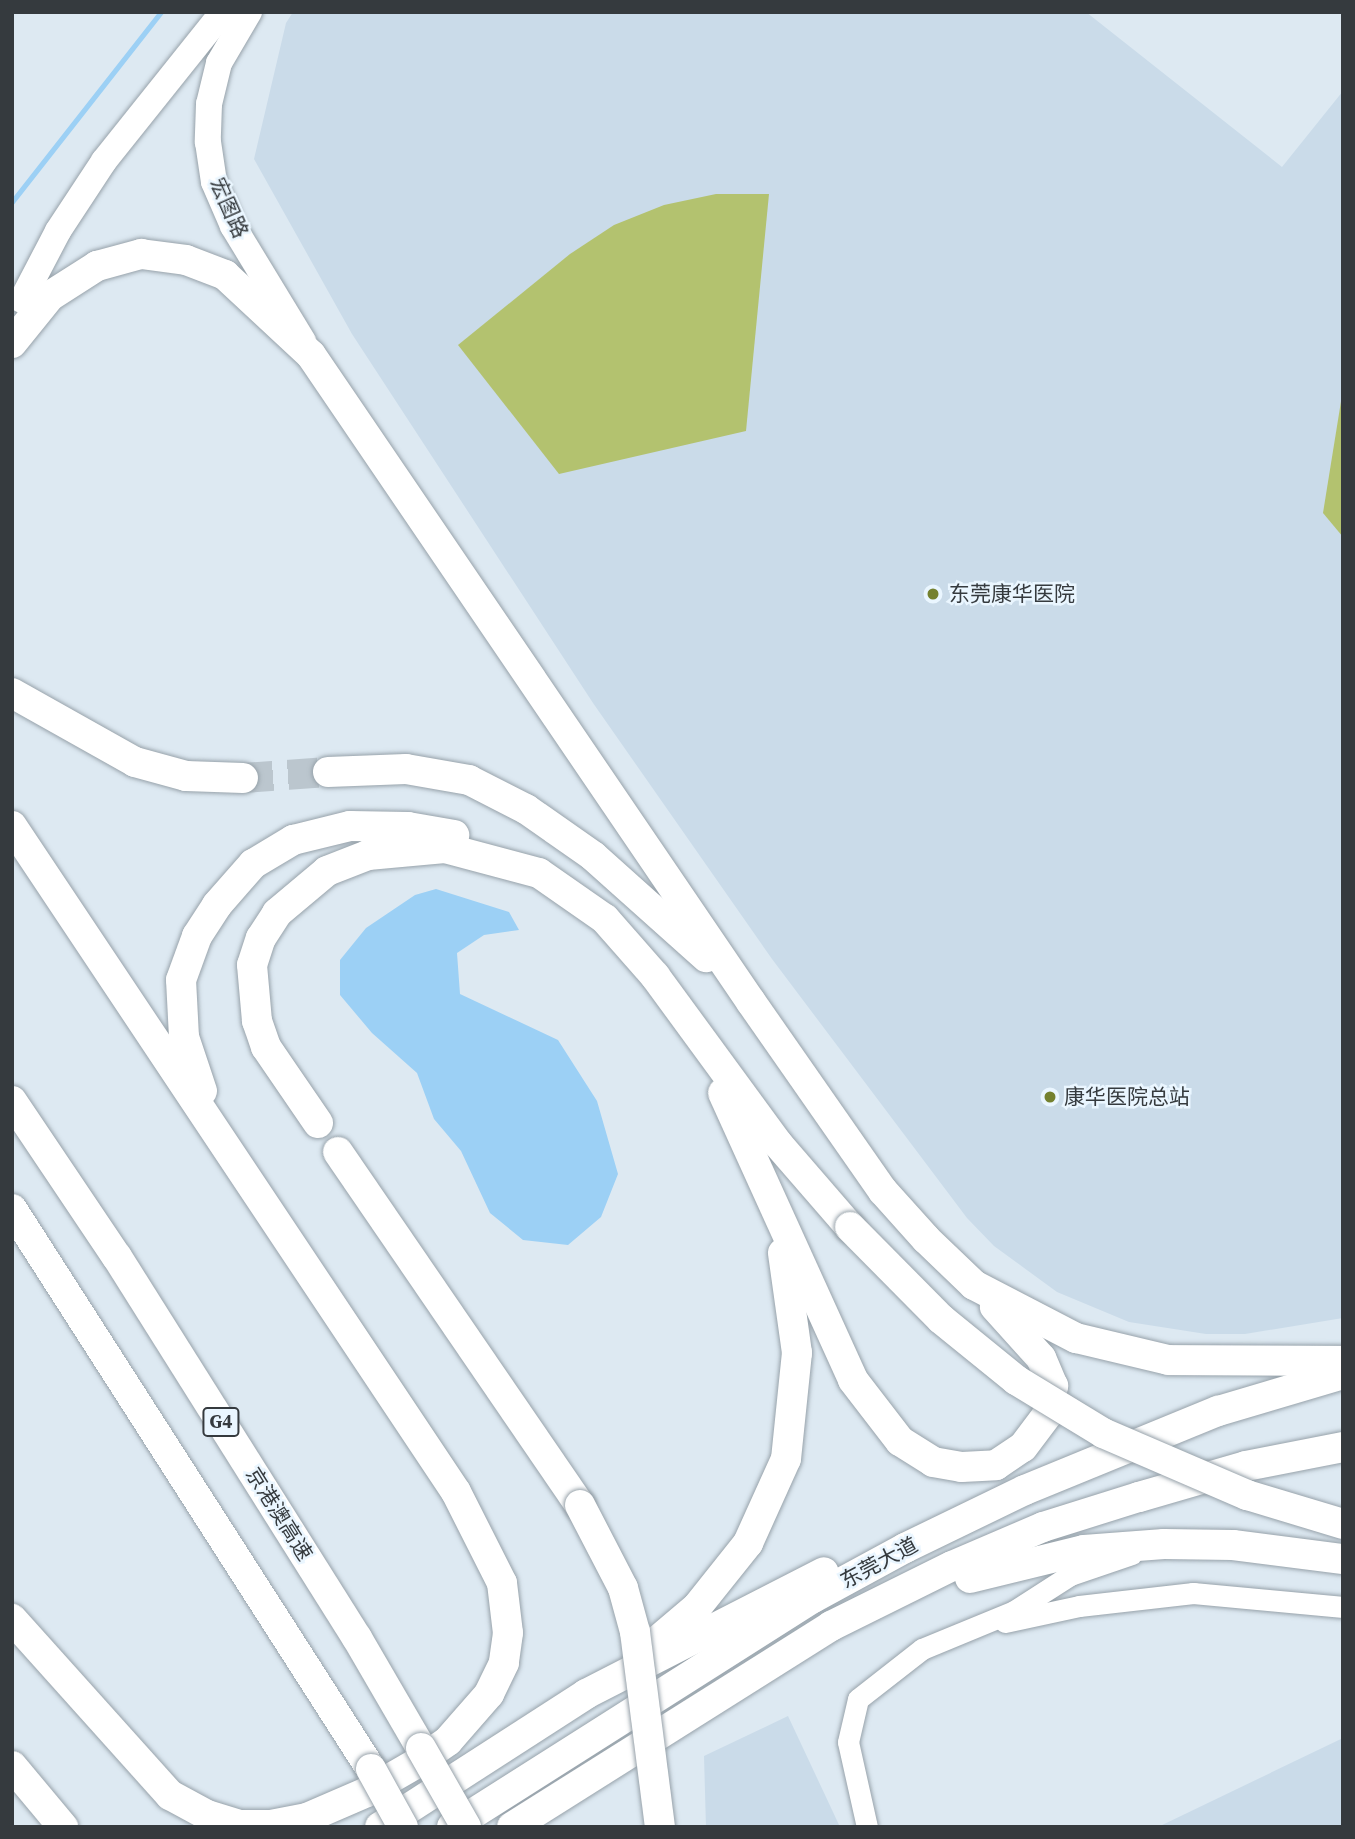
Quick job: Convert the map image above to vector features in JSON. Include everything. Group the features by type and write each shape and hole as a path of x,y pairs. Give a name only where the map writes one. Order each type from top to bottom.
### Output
{"highway":[{"path":"12,343 50,296 97,266 141,254 186,260 225,275 311,355 751,1002 883,1191 974,1284 1041,1358 1052,1386 1047,1415 1023,1447 996,1465 962,1467 933,1462 900,1441 876,1415 853,1380 765,1185 683,1014"},
{"path":"12,693 135,762 186,776 243,778"},
{"path":"328,772 406,769 469,780 526,809 593,856 662,915 751,1002"},
{"path":"12,826 456,1492 490,1552 504,1592 508,1633 504,1663 489,1694 448,1741 367,1792 307,1818 271,1825 240,1825 207,1815 170,1795 12,1619"},
{"path":"241,1169 201,1089 184,1037 181,980 197,936 253,864 305,837 350,826 408,827 466,836 539,873 605,919 683,1014 778,1144 850,1227 941,1319 1016,1380 1103,1433 1247,1494 1343,1524"},
{"path":"318,1123 266,1047 257,1021 252,965 277,913 327,871 368,855 398,850 445,848 539,873"},
{"name":"京港澳高速","path":"12,1101 168,1338 357,1638 466,1827"},
{"path":"338,1152 580,1505 623,1588 635,1632 660,1827"},
{"path":"380,1827 586,1694 697,1607 748,1543 786,1459 797,1353 790,1281 765,1185"},
{"path":"12,1209 371,1769 402,1827"},
{"path":"974,1284 1076,1338 1168,1360 1343,1361"},
{"name":"东莞大道","path":"452,1827 813,1598 1025,1490 1218,1411 1343,1374"},
{"name":"东莞大道","path":"512,1827 831,1626 1043,1527 1246,1466 1343,1447"},
{"path":"586,1694 842,1563 952,1515 1025,1490"},
{"path":"831,1626 1004,1566 1084,1550 1164,1544 1233,1545 1338,1558"},
{"path":"12,1766 63,1827"}],"main road":[{"path":"16,313 58,231 104,161 223,12"},
{"name":"宏图路","path":"249,12 219,63 209,104 208,142 214,182 233,226 311,355"}],"street":[{"path":"867,1827 848,1742 858,1699 922,1649 1014,1611 1070,1575 1164,1544"},
{"path":"965,1631 1079,1606 1193,1593 1343,1607"}],"shaded area":[{"name":"东莞康华医院","path":"293,12 1086,12 1282,167 1343,91 1343,1318 1245,1334 1206,1334 1129,1322 1057,1292 994,1246 967,1218 772,959 593,703 352,334 254,159 286,23"},
{"path":"788,1716 840,1827 706,1827 704,1756"},
{"path":"1343,1738 1343,1827 1158,1827"}],"green space":[{"path":"716,194 769,194 746,431 559,474 458,345 570,254 614,225 664,205"},
{"path":"1343,389 1343,537 1323,513"}],"water":[{"path":"436,889 509,912 519,930 484,935 457,953 460,994 558,1040 597,1101 618,1174 601,1217 568,1245 523,1240 490,1213 461,1151 434,1119 417,1073 372,1033 340,995 340,960 366,928 415,895"}],"waterway":[{"path":"12,202 161,12"}],"tunnel":[{"path":"243,778 328,772"}],"place":[{"name":"东莞康华医院","path":"933,594"},
{"name":"康华医院总站","path":"1050,1097"}]}
